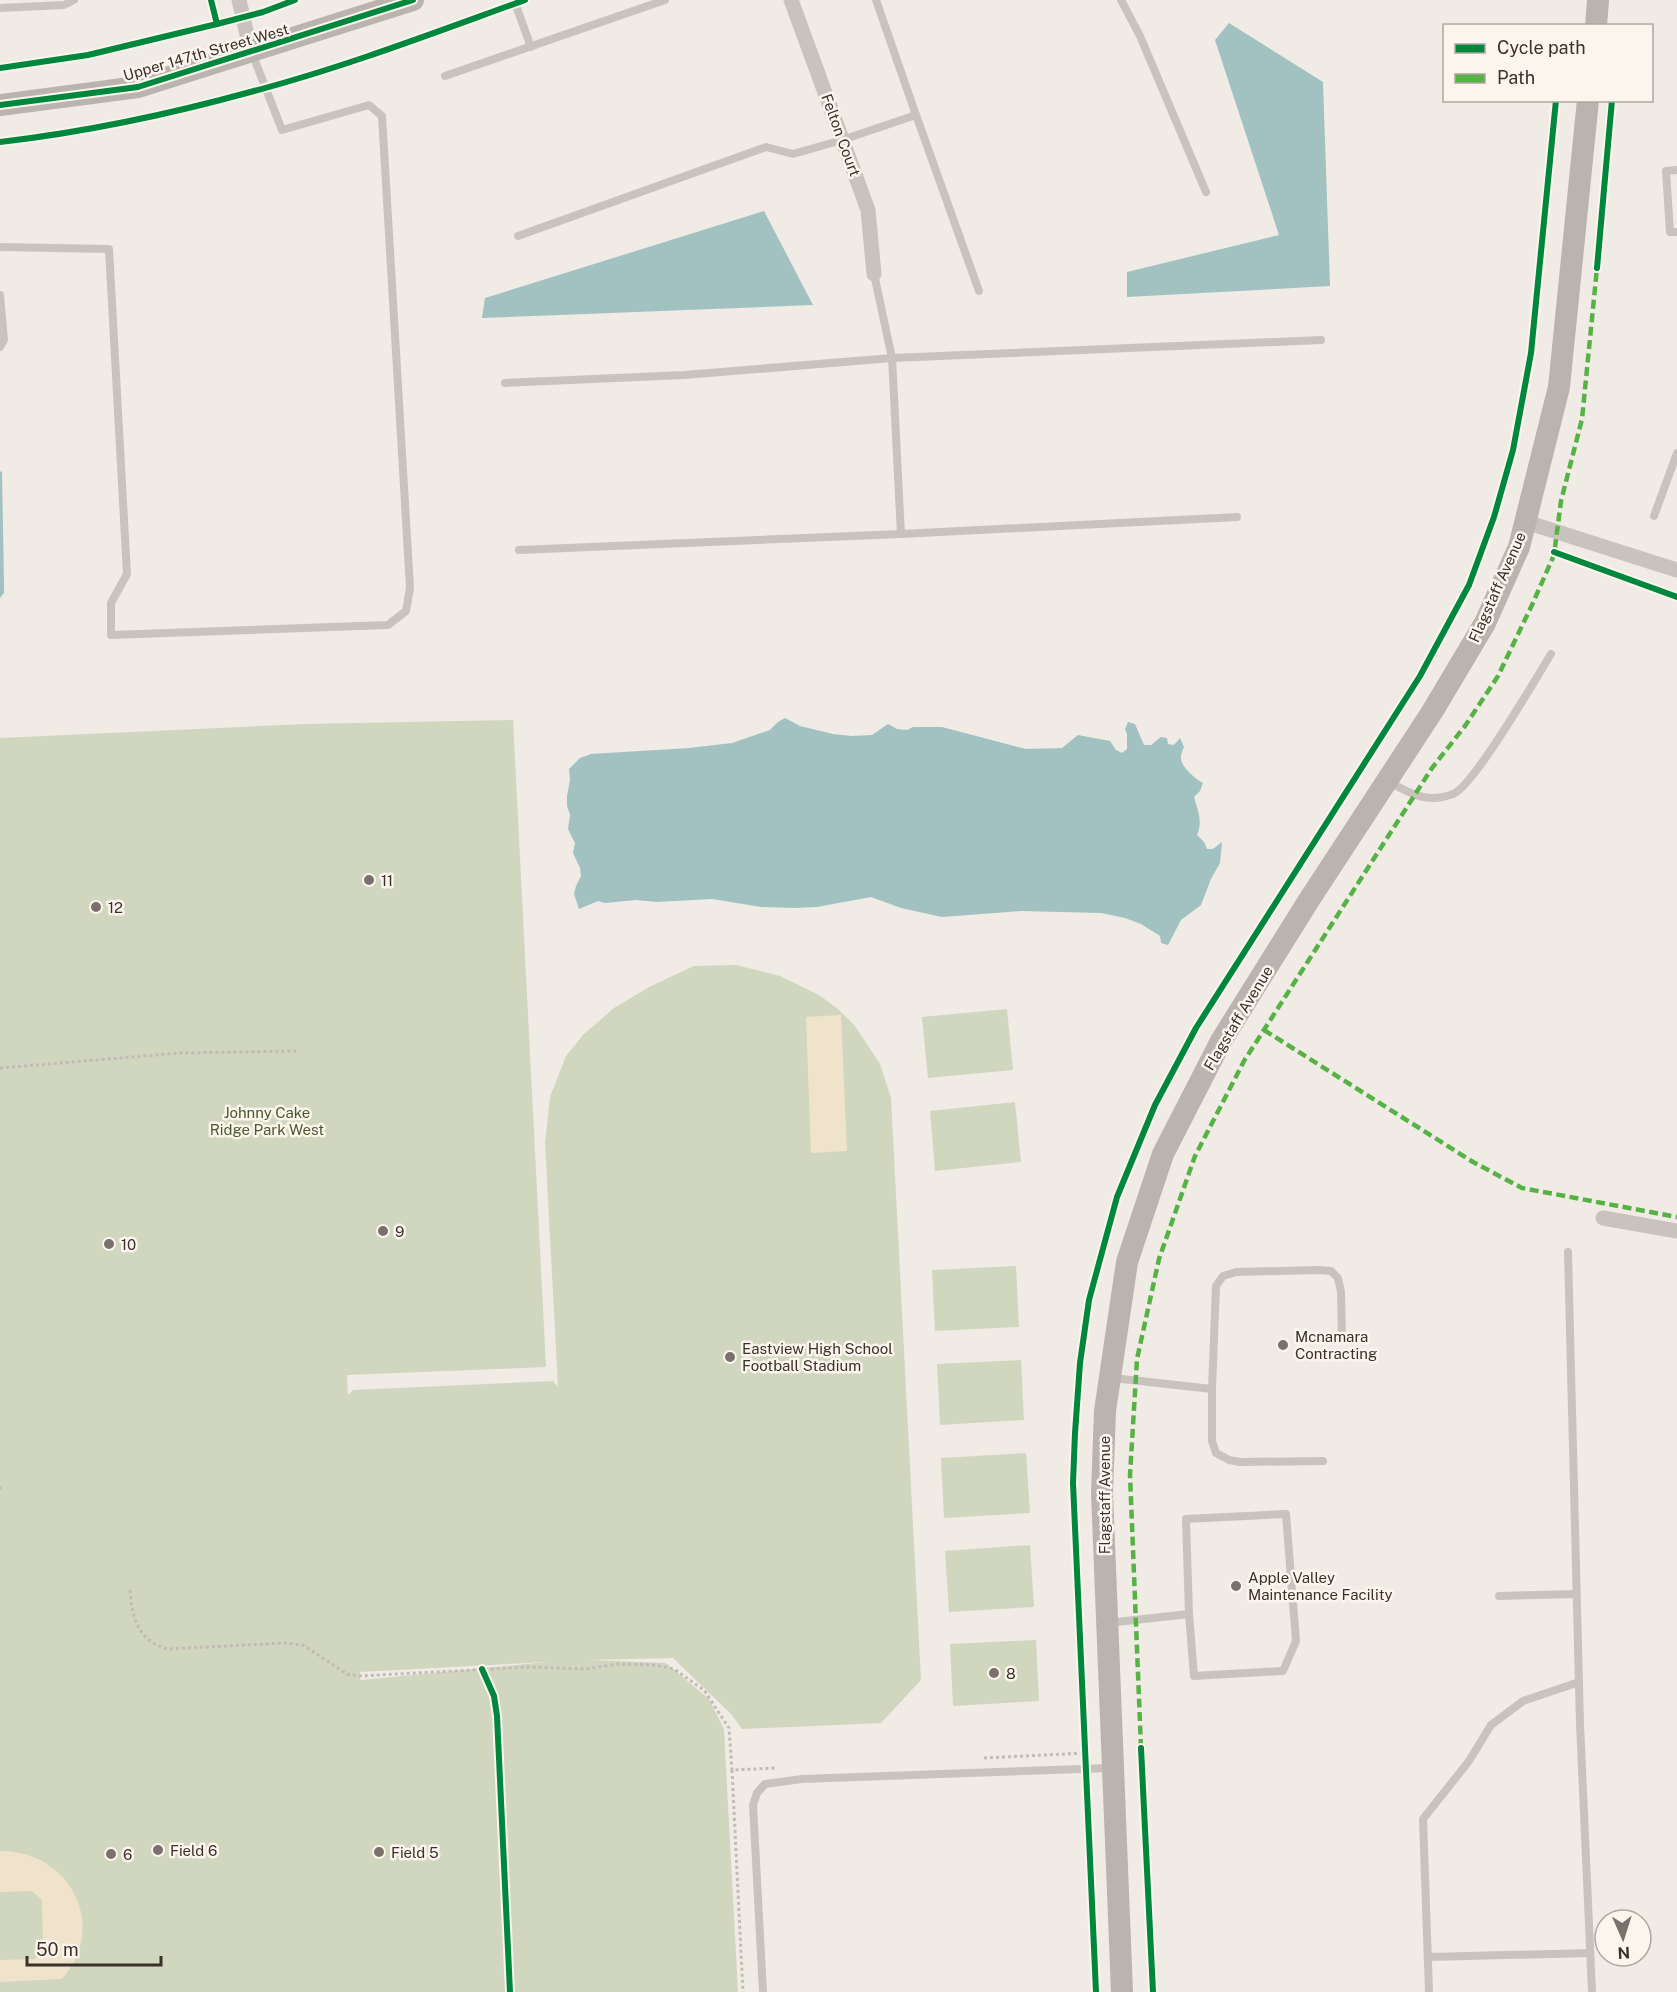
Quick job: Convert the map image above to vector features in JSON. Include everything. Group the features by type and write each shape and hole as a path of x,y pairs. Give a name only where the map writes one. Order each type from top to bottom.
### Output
{"street":[{"path":"239,0 251,52"},
{"name":"Upper 147th Street West","path":"0,105 138,87 413,0"},
{"name":"Felton Court","path":"791,0 868,210 874,274"},
{"path":"1596,24 1598,0"},
{"name":"Flagstaff Avenue","path":"1122,1992 1102,1492 1105,1411 1127,1262 1163,1154 1221,1041 1309,900 1432,712 1485,623 1519,547 1559,387 1588,102"},
{"path":"1526,522 1677,570"},
{"path":"1603,1218 1677,1231"}],"lane":[{"path":"0,8 63,5 74,0"},
{"path":"514,0 531,47"},
{"path":"445,76 665,0"},
{"path":"876,0 979,291"},
{"path":"1121,0 1140,36 1206,192"},
{"path":"0,247 110,249 126,574 111,603 111,635 388,625 406,610 410,588 382,116 369,105 282,130 251,52"},
{"path":"518,236 766,147 793,154 916,115"},
{"path":"1677,170 1666,171 1670,232 1677,232"},
{"path":"874,274 892,358 901,534"},
{"path":"0,295 4,340 0,346"},
{"path":"505,383 684,375 892,358 1321,340"},
{"path":"1654,516 1677,453"},
{"path":"519,550 1237,517"},
{"path":"1387,781 1414,796 1434,798 1456,793 1474,773 1514,717 1551,654"},
{"path":"1568,1252 1576,1594 1592,1992"},
{"path":"1323,1461 1240,1462 1229,1460 1216,1453 1212,1441 1212,1389 1216,1286 1223,1276 1236,1272 1331,1271 1338,1278 1341,1292 1342,1339"},
{"path":"1109,1378 1212,1389"},
{"path":"1286,1514 1296,1641 1283,1671 1194,1676 1189,1614 1186,1519 1286,1514"},
{"path":"1499,1596 1576,1594"},
{"path":"1106,1623 1189,1614"},
{"path":"1430,1992 1423,1819 1469,1761 1491,1725 1523,1701 1579,1682"},
{"path":"763,1992 753,1805 757,1793 765,1784 802,1779 1112,1768"},
{"path":"1428,1957 1590,1953"}],"path":[{"path":"0,1068 180,1053 299,1051"},
{"path":"130,1590 140,1632 148,1641 168,1649 285,1643 303,1645 347,1674 359,1676 530,1666 585,1669 618,1664 655,1665 674,1669 704,1690 729,1728 743,1992"},
{"path":"482,1669 486,1678"},
{"path":"1085,1742 1086,1768"},
{"path":"979,1758 1085,1753"},
{"path":"732,1770 779,1768"}],"green space":[{"name":"Johnny Cake Ridge Park West","path":"513,720 546,1367 347,1375 348,1395 353,1390 553,1381 558,1387 545,1143 550,1097 566,1056 583,1035 614,1008 651,986 694,966 736,965 780,976 819,995 855,1026 880,1064 891,1098 921,1680 881,1723 742,1729 731,1714 673,1658 589,1660 666,1663 709,1699 724,1729 738,1992 0,1992 0,738 305,724","holes":["547,1662 361,1680 360,1672"]},
{"path":"1007,1009 1013,1070 928,1078 922,1017"},
{"path":"1015,1102 1021,1162 935,1171 930,1111"},
{"path":"1016,1266 1019,1327 935,1331 932,1270"},
{"path":"1021,1360 1024,1420 940,1425 937,1364"},
{"path":"1026,1453 1030,1513 944,1518 941,1458"},
{"path":"1030,1545 1034,1607 949,1612 945,1551"},
{"name":"8","path":"1036,1640 1039,1701 953,1706 950,1644"}],"sand":[{"path":"841,1015 847,1151 811,1153 806,1017"},
{"path":"0,1851 24,1854 46,1863 63,1877 75,1895 82,1915 82,1936 76,1958 62,1979 0,1982 0,1960 35,1959 43,1950 42,1900 32,1891 0,1892"}],"water":[{"path":"1229,23 1323,82 1330,286 1127,297 1127,272 1279,235 1215,40"},
{"path":"764,211 813,305 482,318 485,298"},
{"path":"0,471 2,472 4,593 0,598"},
{"path":"785,718 800,726 852,736 872,735 888,724 897,729 907,730 913,727 942,727 1026,749 1062,748 1078,735 1110,741 1116,750 1122,753 1127,749 1125,729 1128,722 1135,724 1144,745 1151,745 1161,737 1167,738 1168,744 1174,745 1180,738 1184,747 1181,761 1192,775 1203,783 1200,791 1194,797 1200,821 1197,835 1207,849 1213,849 1222,842 1220,863 1201,905 1181,920 1168,945 1161,943 1160,936 1141,924 1101,913 1021,911 942,917 901,908 871,897 817,907 794,908 761,907 712,899 657,902 636,900 605,903 598,901 579,909 574,894 581,876 573,853 575,843 568,829 570,815 567,796 570,780 569,769 580,758 591,754 732,743 770,730"}],"marked path":[{"path":"1141,1748 1130,1475 1137,1359 1159,1259 1195,1156 1244,1061 1432,768 1465,726 1498,676 1532,605 1554,555 1561,501 1582,419 1597,268"},
{"path":"1264,1030 1473,1162 1522,1188 1677,1217"}],"cycle path":[{"path":"0,68 88,55 217,24 211,0"},
{"path":"217,24 263,12 295,0"},
{"path":"0,105 138,87 413,0"},
{"path":"0,142 128,121 288,82 424,37 525,0"},
{"path":"1096,1992 1073,1483 1080,1363 1089,1300 1117,1197 1155,1105 1196,1028 1420,676 1469,585 1494,517 1513,450 1531,353 1556,102"},
{"path":"1597,268 1612,102"},
{"path":"1554,552 1677,597"},
{"path":"482,1669 494,1696 497,1716 510,1992"},
{"path":"1141,1748 1153,1992"}],"place":[{"name":"11","path":"369,880"},
{"name":"12","path":"96,907"},
{"name":"9","path":"383,1231"},
{"name":"10","path":"109,1244"},
{"name":"Mcnamara Contracting","path":"1283,1345"},
{"name":"Eastview High School Football Stadium","path":"730,1357"},
{"name":"Apple Valley Maintenance Facility","path":"1236,1586"},
{"name":"8","path":"994,1673"},
{"name":"Field 6","path":"158,1850"},
{"name":"Field 5","path":"379,1852"},
{"name":"6","path":"111,1854"}]}
